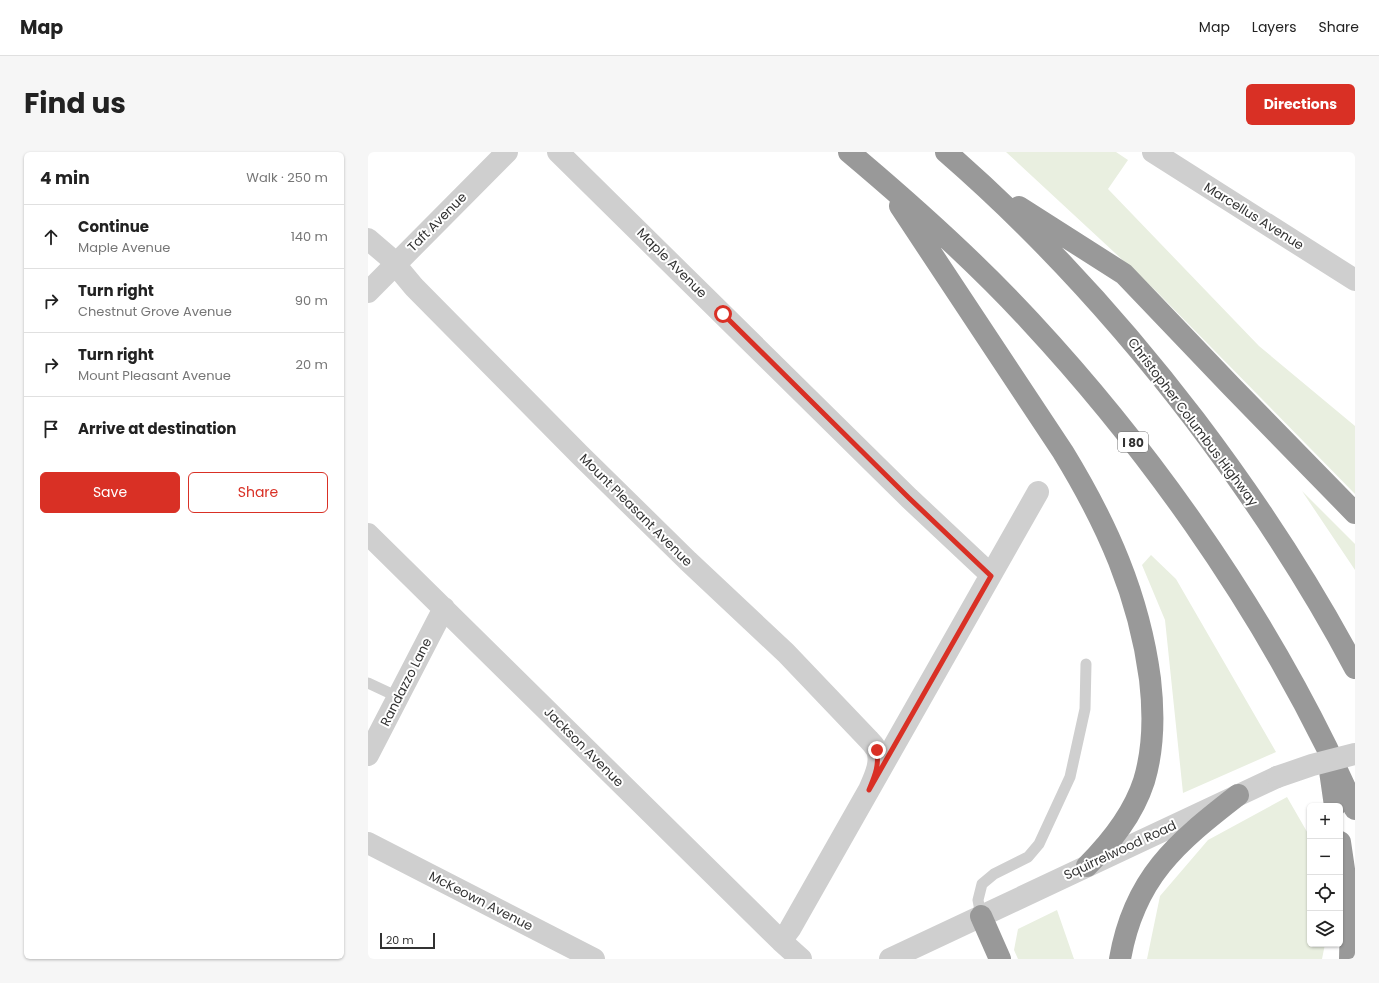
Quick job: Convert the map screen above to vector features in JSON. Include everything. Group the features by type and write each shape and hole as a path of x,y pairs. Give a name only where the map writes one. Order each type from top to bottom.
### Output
{"highway":[{"name":"I 80","path":"849,152 935,226 982,271 1073,369 1117,422 1178,502 1216,557 1285,671 1326,748 1355,810"},
{"name":"Christopher Columbus Highway","path":"946,152 1047,248 1137,346 1179,399 1250,496 1317,601 1355,668"},
{"path":"884,181 1083,484 1101,518 1116,552 1134,602 1147,657 1151,690 1152,731 1149,761 1143,782 1134,804 1122,826 1106,847 1087,866"},
{"path":"981,184 1124,274 1355,513"},
{"path":"1326,748 1335,803"},
{"path":"1120,959 1130,918 1140,894 1154,872 1187,837 1238,795"},
{"path":"1343,862 1351,917 1350,959"},
{"path":"981,916 1000,959"}],"street":[{"name":"Taft Avenue","path":"368,292 506,152"},
{"name":"Maple Avenue","path":"558,152 909,498 991,576"},
{"name":"Marcellus Avenue","path":"1153,152 1355,280"},
{"name":"Mount Pleasant Avenue","path":"368,239 389,257 414,287 575,450 688,561 786,654 869,740 877,750 879,762 869,790"},
{"path":"781,941 790,929 1038,492"},
{"name":"Jackson Avenue","path":"368,534 801,959"},
{"name":"Randazzo Lane","path":"368,755 444,608"},
{"name":"Squirrelwood Road","path":"890,959 1277,777 1312,765 1355,754"},
{"name":"McKeown Avenue","path":"368,843 594,959"}],"lane":[{"path":"981,916 978,900 982,884 994,874 1028,857 1039,844 1070,776 1084,709 1086,664"},
{"path":"368,684 398,697"}],"green space":[{"path":"1006,152 1116,152 1128,160 1108,189 1259,346 1355,426 1355,494 1155,290"},
{"path":"1302,491 1355,544 1355,570"},
{"path":"1151,555 1176,579 1276,752 1183,793 1165,620 1142,565"},
{"path":"1287,797 1307,832 1307,947 1324,947 1322,959 1147,959 1160,896 1208,840"},
{"path":"1057,910 1074,959 1018,959 1014,950 1018,929"}],"route":[{"path":"723,314 909,498 991,576 869,790 879,762 877,750"}]}
